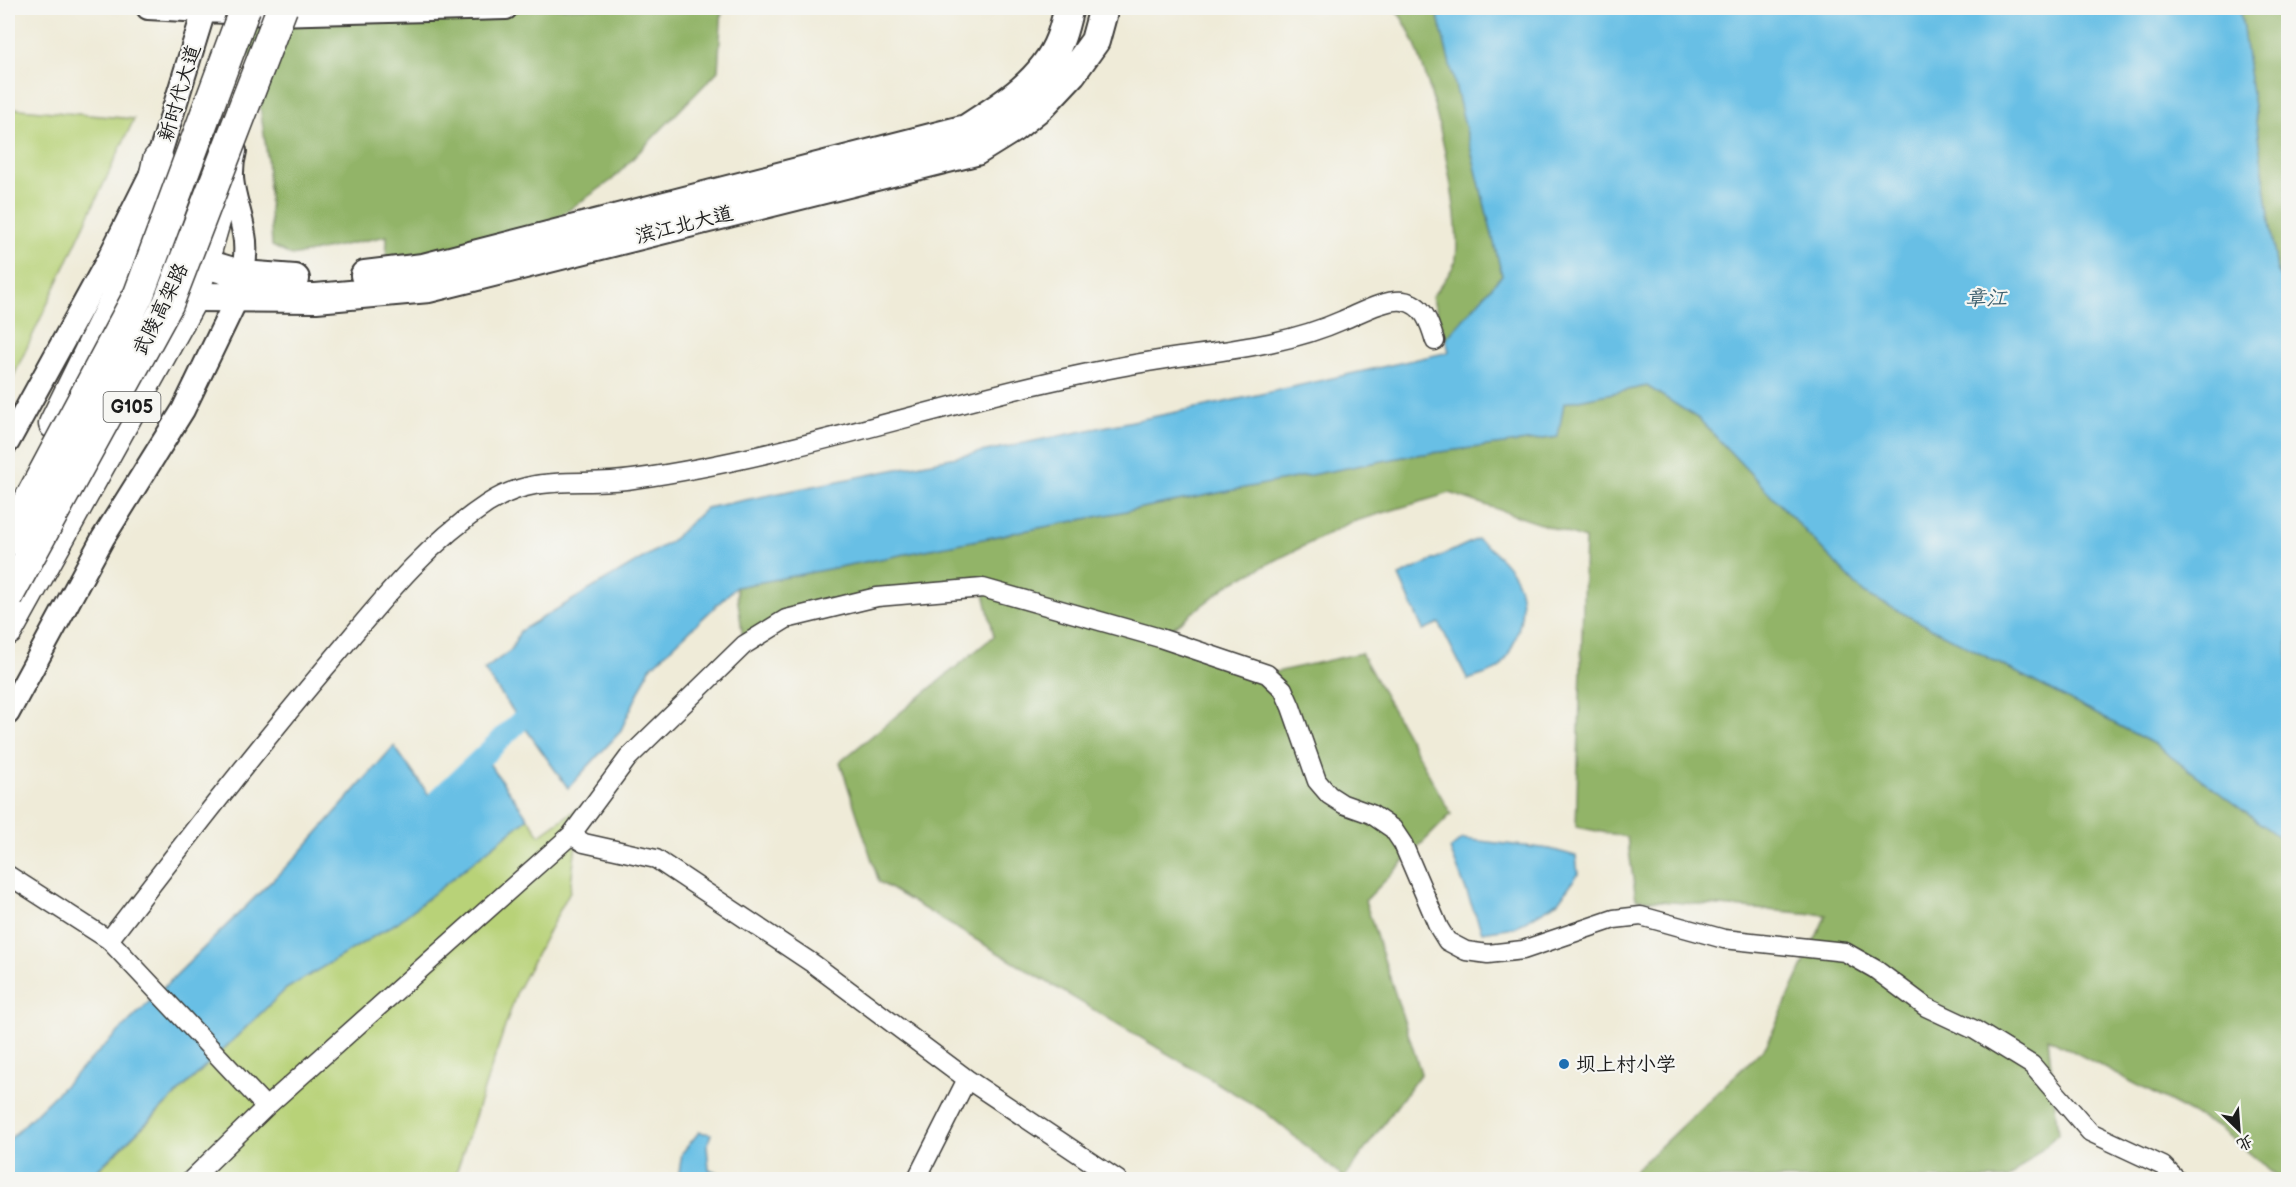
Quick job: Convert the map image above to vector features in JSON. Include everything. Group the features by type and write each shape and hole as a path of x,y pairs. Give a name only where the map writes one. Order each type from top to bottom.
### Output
{"highway":[{"name":"武陵高架路","path":"8,540 139,294 268,9"},
{"name":"武陵高架路","path":"8,596 168,304 268,9"},
{"path":"8,520 129,271 138,247 158,160"},
{"name":"G105","path":"8,630 193,297 230,172"}],"main road":[{"name":"滨江北大道","path":"193,297 240,285 314,280 423,268 966,129 1007,104 1039,73 1060,41 1069,8"},
{"name":"滨江北大道","path":"203,263 240,285 316,298 429,288 976,151 1013,128 1042,105 1072,73 1095,41 1104,8"}],"street":[{"path":"148,8 506,8"},
{"name":"新时代大道","path":"8,442 109,258 158,160 204,9"},
{"path":"8,713 103,538 183,410 240,285 245,237 230,172 268,9"},
{"path":"109,940 256,751 419,558 498,499 533,483 629,480 760,456 1030,386 1154,361 1277,342 1316,332 1361,312 1399,300 1412,304 1428,317 1436,341"},
{"path":"191,1179 266,1107 571,835 635,751 744,645 786,620 877,597 983,588 1160,638 1267,674 1283,689 1292,706 1317,781 1329,795 1344,804 1371,814 1393,828 1403,844 1439,928 1447,941 1466,951 1488,954 1523,950 1614,919 1641,916 1724,939 1845,952 1875,969 1926,1007 1975,1030 2032,1065 2090,1132 2163,1167 2177,1179"},
{"path":"571,835 584,843 656,859 812,963 967,1078 1118,1179"},
{"path":"8,875 109,940 266,1107"},
{"path":"916,1179 967,1078"}],"green space":[{"path":"232,8 722,8 718,71 612,180 494,262 385,294 387,236 292,256 272,246 267,156 255,70"},
{"path":"1392,8 1436,8 1502,275 1446,339 1432,297 1448,276 1455,262 1457,241 1448,170 1440,128 1417,50 1404,22"},
{"path":"2240,8 2288,8 2288,290 2277,271"},
{"path":"8,108 134,119 8,388"},
{"path":"1647,386 1699,419 1864,593 2154,744 2288,844 2288,1179 2281,1179 2219,1128 2048,1038 2058,1134 2008,1179 1626,1179 1766,1046 1826,915 1636,899 1627,837 1576,827 1585,539 1450,493 1349,523 1231,583 1161,637 1267,674 1361,653 1451,814 1365,901 1421,1073 1344,1178 1264,1111 879,882 840,762 994,636 983,589 786,619 744,645 736,587 1408,456 1557,437 1564,403"},
{"path":"581,806 570,891 517,991 454,1179 88,1180 286,989 398,922 528,818 540,835"}],"water":[{"name":"章江","path":"1436,8 2240,8 2277,271 2288,290 2288,844 2154,744 1864,593 1699,419 1647,386 1564,403 1558,437 1408,456 736,587 650,668 620,732 568,788 484,670 511,650 520,631 670,542 706,508 1221,403 1449,352 1446,339 1502,275"},
{"path":"1477,539 1491,549 1511,570 1521,595 1522,608 1515,640 1504,663 1496,670 1468,680 1439,623 1423,630 1399,576"},
{"path":"394,746 431,798 486,759 528,818 398,922 286,989 88,1179 8,1180 8,1141 298,855"},
{"path":"1462,839 1550,849 1576,856 1578,874 1558,902 1515,927 1482,932 1450,849"},
{"path":"699,1132 711,1134 707,1146 709,1169 734,1179 678,1179 682,1153"}],"waterway":[{"path":"438,799 539,703"}],"place":[{"name":"坝上村小学","path":"1564,1064"}]}
